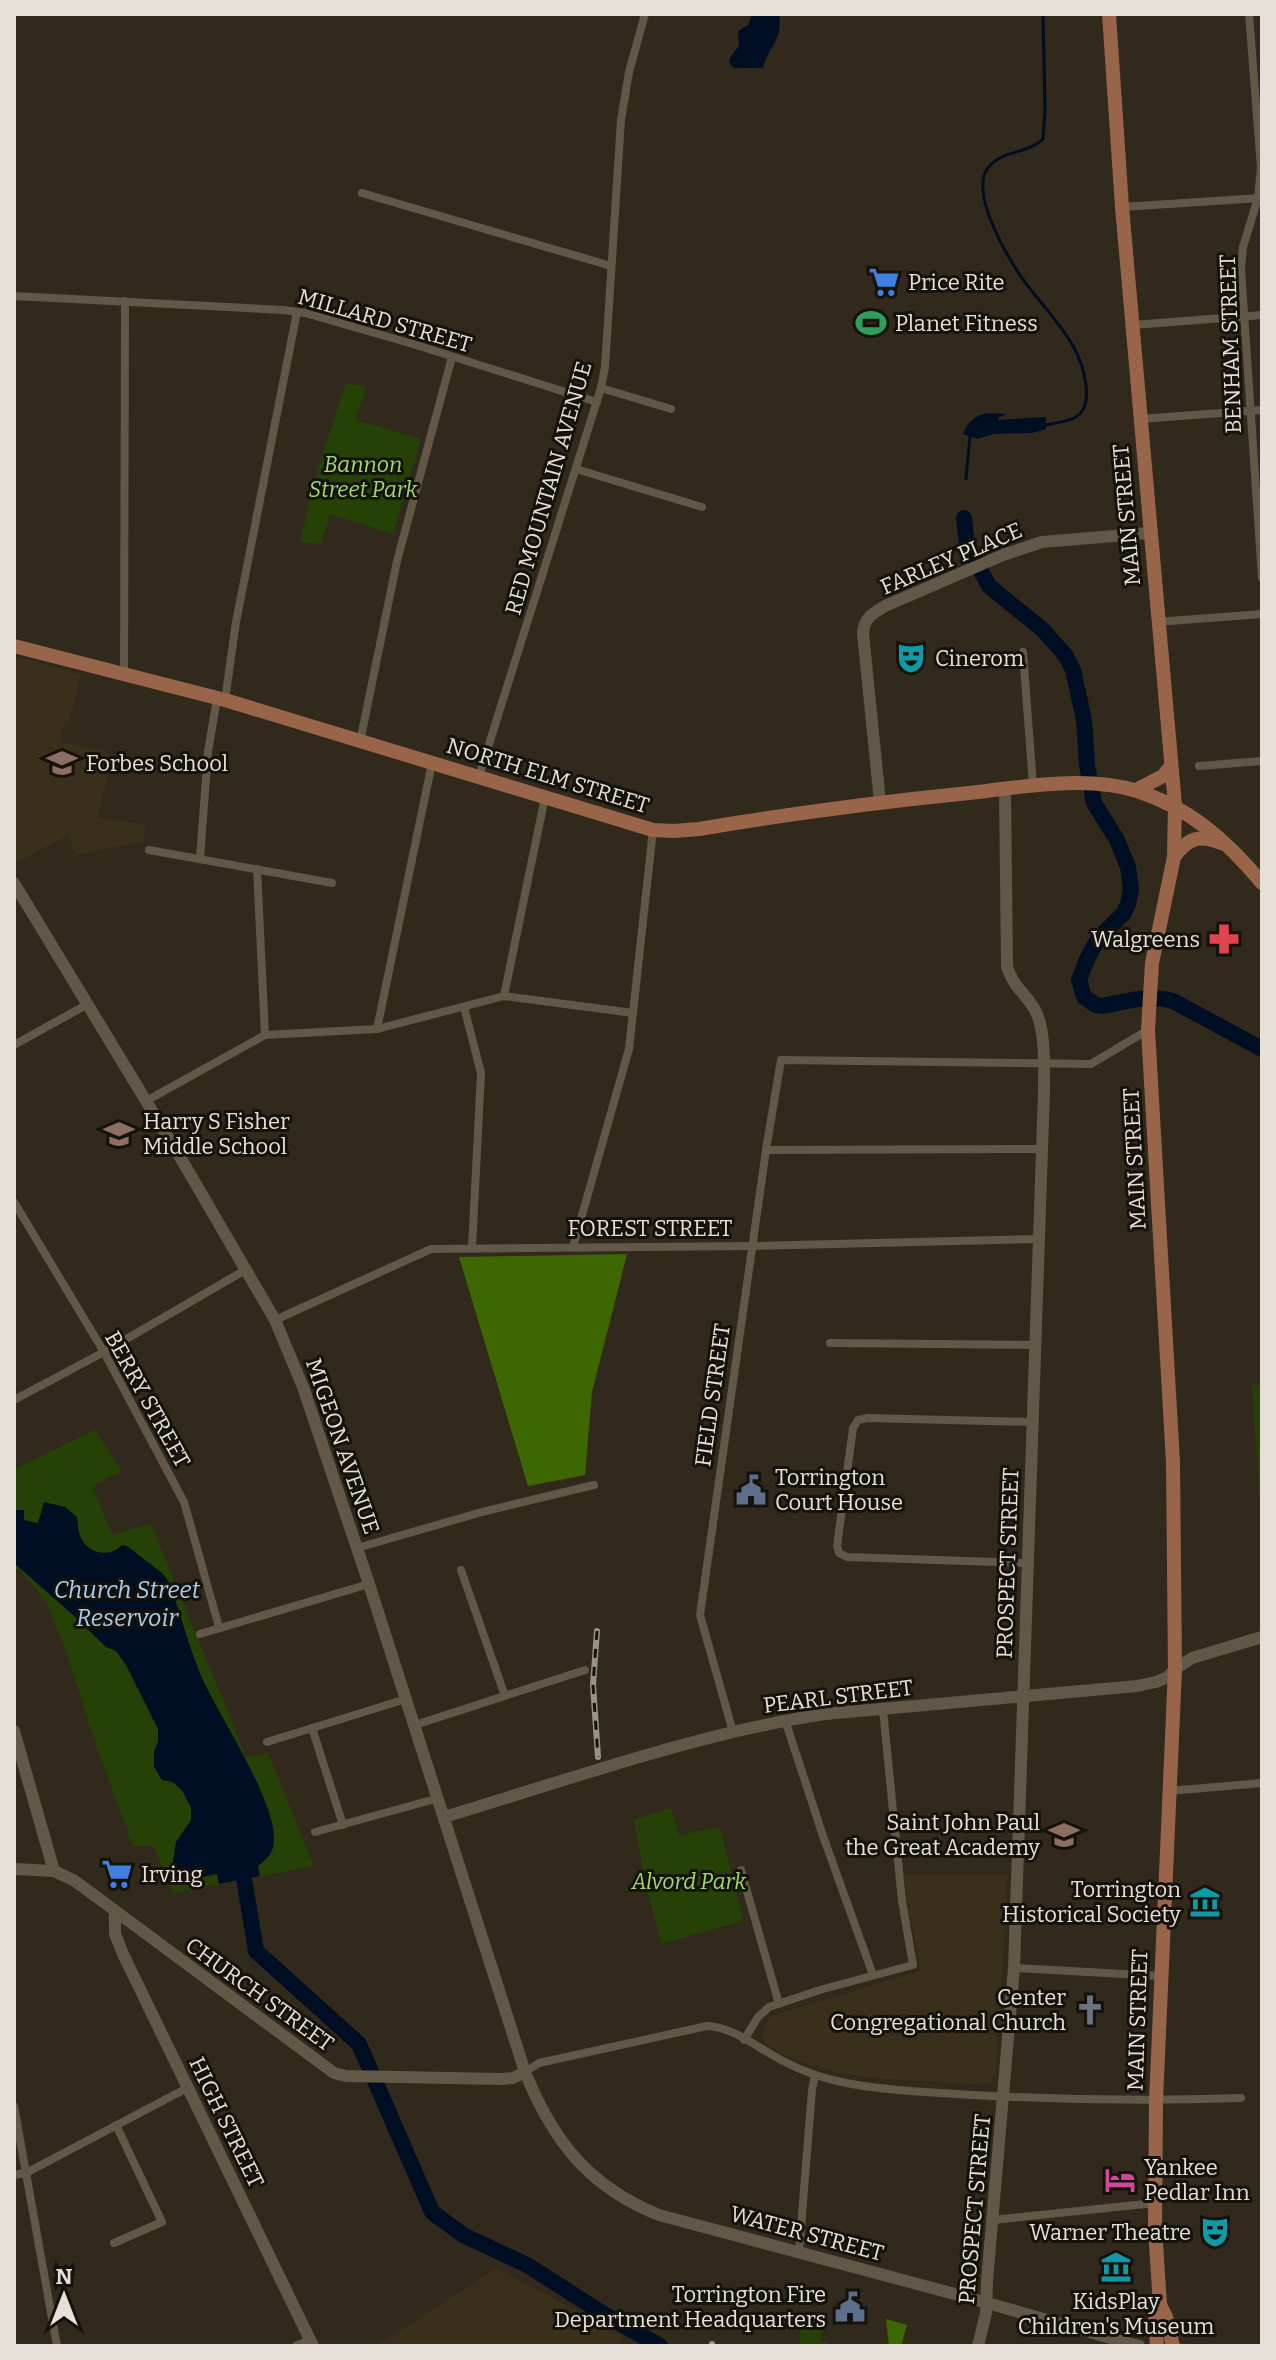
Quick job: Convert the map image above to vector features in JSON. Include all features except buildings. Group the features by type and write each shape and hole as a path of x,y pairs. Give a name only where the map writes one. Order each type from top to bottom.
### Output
{"main road":[{"name":"MAIN STREET","path":"1109,14 1149,533 1175,805 1174,857 1152,963 1148,1030 1173,1462 1175,1669 1160,1976 1155,2203 1160,2305 1173,2346"},
{"name":"FARLEY PLACE","path":"880,802 863,633 866,620 885,606 1042,542 1149,533"},
{"name":"NORTH ELM STREET","path":"14,646 221,699 653,830 699,829 880,802 1005,789 1078,783 1111,785 1136,790 1175,805 1233,849 1262,883"},
{"path":"1136,790 1163,776 1170,767"},
{"name":"PROSPECT STREET","path":"978,2346 987,2303 1014,1968 1044,1062 1035,1010 1012,983 1007,967 1005,789"},
{"path":"1174,857 1182,845 1198,838 1207,837 1233,849"},
{"name":"MIGEON AVENUE","path":"14,883 275,1320 303,1387 369,1584 525,2072"},
{"name":"PEARL STREET","path":"444,1817 733,1732 785,1720 1132,1686 1151,1682 1156,1676 1192,1658 1262,1637"},
{"path":"14,1731 54,1871 14,1869"},
{"name":"CHURCH STREET","path":"54,1871 75,1881 334,2073 346,2076 502,2079 525,2072"},
{"name":"HIGH STREET","path":"115,1913 115,1934 123,1954 311,2343"},
{"name":"WATER STREET","path":"525,2072 553,2130 578,2161 617,2196 659,2215 1139,2346"},
{"name":"MAIN STREET","path":"1157,2346 1155,2320 1160,2305"}],"street":[{"name":"RED MOUNTAIN AVENUE","path":"479,776 601,388 605,367 621,120 629,72 645,14"},
{"name":"BENHAM STREET","path":"1249,14 1261,168 1260,198 1243,247 1241,269 1262,578"},
{"path":"362,193 611,266"},
{"path":"1122,207 1260,198"},
{"name":"MILLARD STREET","path":"14,296 297,312 597,402"},
{"path":"124,676 125,301"},
{"path":"200,858 208,752 297,312"},
{"path":"1133,325 1262,315"},
{"path":"360,742 397,561 452,357"},
{"path":"601,388 671,409"},
{"path":"1140,419 1262,410"},
{"path":"576,469 702,507"},
{"path":"1157,622 1262,614"},
{"path":"1023,652 1033,787"},
{"path":"1199,766 1262,761"},
{"path":"377,1029 432,763"},
{"path":"504,996 545,797"},
{"path":"573,1247 629,1049 653,830"},
{"path":"149,850 332,883"},
{"path":"257,869 265,1035"},
{"path":"146,1101 265,1035 377,1029 504,996 633,1013"},
{"path":"14,1045 88,1004"},
{"path":"464,1007 481,1073 472,1248"},
{"path":"1044,1062 1091,1064 1148,1030"},
{"name":"FIELD STREET","path":"733,1732 700,1615 781,1060 1044,1062"},
{"path":"766,1150 1042,1149"},
{"name":"BERRY STREET","path":"14,1202 104,1352 184,1502 219,1627"},
{"name":"FOREST STREET","path":"275,1320 431,1249 1039,1239"},
{"path":"14,1400 247,1269"},
{"path":"830,1343 1034,1345"},
{"path":"1027,1563 847,1557 839,1553 837,1546 853,1428 858,1420 1033,1422"},
{"path":"357,1548 482,1512 594,1485"},
{"path":"461,1570 505,1696"},
{"path":"200,1634 369,1584"},
{"path":"415,1725 585,1670"},
{"path":"267,1742 406,1699"},
{"path":"744,2040 763,2011 913,1965 902,1901 883,1710"},
{"path":"785,1720 873,1975"},
{"path":"312,1728 343,1825"},
{"path":"1169,1791 1262,1783"},
{"path":"315,1832 439,1798"},
{"path":"741,1870 779,2004"},
{"path":"1014,1968 1160,1976"},
{"name":"CHURCH STREET","path":"525,2072 539,2063 707,2026 725,2028 785,2063 815,2075 879,2088 1156,2101 1241,2098"},
{"path":"799,2252 815,2075"},
{"path":"14,2175 26,2173 189,2087"},
{"path":"14,2106 57,2346"},
{"path":"114,2243 162,2222 116,2125"},
{"path":"993,2220 1155,2203"},
{"path":"296,2346 311,2343"}],"shaded area":[{"name":"Forbes School","path":"14,656 81,674 69,725 61,728 62,742 113,754 98,818 145,824 144,841 76,855 68,835 14,864"},
{"path":"904,1874 1008,1874 996,2074 990,2083 871,2078 839,2073 780,2053 766,2044 762,2037 765,2024 774,2015 920,1971"},
{"path":"497,2268 623,2336 619,2346 376,2346"}],"green space":[{"name":"Bannon Street Park","path":"346,383 366,387 356,420 421,439 393,534 330,514 321,544 300,542 318,468"},
{"path":"627,1254 592,1392 585,1475 528,1486 459,1257"},
{"path":"1252,1385 1262,1385 1262,1537"},
{"path":"95,1430 122,1471 92,1486 112,1535 151,1524 246,1757 268,1753 314,1866 173,1893 153,1846 133,1846 66,1651 45,1600 20,1570 14,1570 14,1469"},
{"name":"Alvord Park","path":"671,1808 679,1835 720,1827 743,1921 662,1944 645,1883 634,1820"},
{"path":"809,2317 821,2321 820,2341 828,2343 828,2346 798,2346 801,2337 799,2318 808,2320"},
{"path":"886,2319 907,2325 901,2346 889,2346"}],"water":[{"path":"752,14 779,14 777,37 763,68 734,68 730,59 739,45 738,31 748,25"},
{"path":"987,413 1006,414 998,420 1046,417 1046,429 1032,433 993,434 978,439 963,434 972,420"},
{"name":"Church Street Reservoir","path":"44,1502 65,1507 77,1517 80,1536 89,1548 106,1553 122,1545 127,1546 169,1582 203,1680 269,1811 274,1831 273,1847 269,1856 258,1866 260,1876 219,1884 217,1874 184,1881 174,1876 172,1867 176,1842 191,1820 191,1808 183,1792 173,1782 162,1780 154,1767 158,1729 126,1665 116,1651 106,1647 14,1563 14,1510 24,1510 24,1520 38,1523"}],"waterway":[{"path":"1043,14 1043,139 1029,148 998,159 986,171 983,182 987,210 1000,241 1022,278 1067,337 1084,373 1086,395 1081,412 1074,418 1045,425"},
{"path":"966,479 972,434"},
{"path":"964,518 967,545 989,586 1043,630 1066,656 1073,670 1084,720 1087,765 1094,803 1117,840 1128,867 1131,889 1128,904 1124,913 1098,939 1088,957 1079,980 1084,997 1101,1006 1146,998 1173,1001 1262,1049"},
{"path":"244,1879 256,1951 359,2044 432,2212 463,2235 527,2265 660,2346"}],"railway":[{"path":"597,1631 593,1685 598,1757"}],"place":[{"name":"Price Rite","path":"884,282"},
{"name":"Planet Fitness","path":"871,323"},
{"name":"Cinerom","path":"911,658"},
{"name":"Forbes School","path":"62,763"},
{"name":"Walgreens","path":"1224,939"},
{"name":"Harry S Fisher Middle School","path":"119,1134"},
{"name":"Torrington Court House","path":"751,1490"},
{"name":"Saint John Paul the Great Academy","path":"1064,1835"},
{"name":"Irving","path":"117,1874"},
{"name":"Torrington Historical Society","path":"1205,1902"},
{"name":"Center Congregational Church","path":"1090,2010"},
{"name":"Yankee Pedlar Inn","path":"1120,2180"},
{"name":"Warner Theatre","path":"1215,2232"},
{"name":"KidsPlay Children's Museum","path":"1116,2267"},
{"name":"Torrington Fire Department Headquarters","path":"850,2307"}]}
